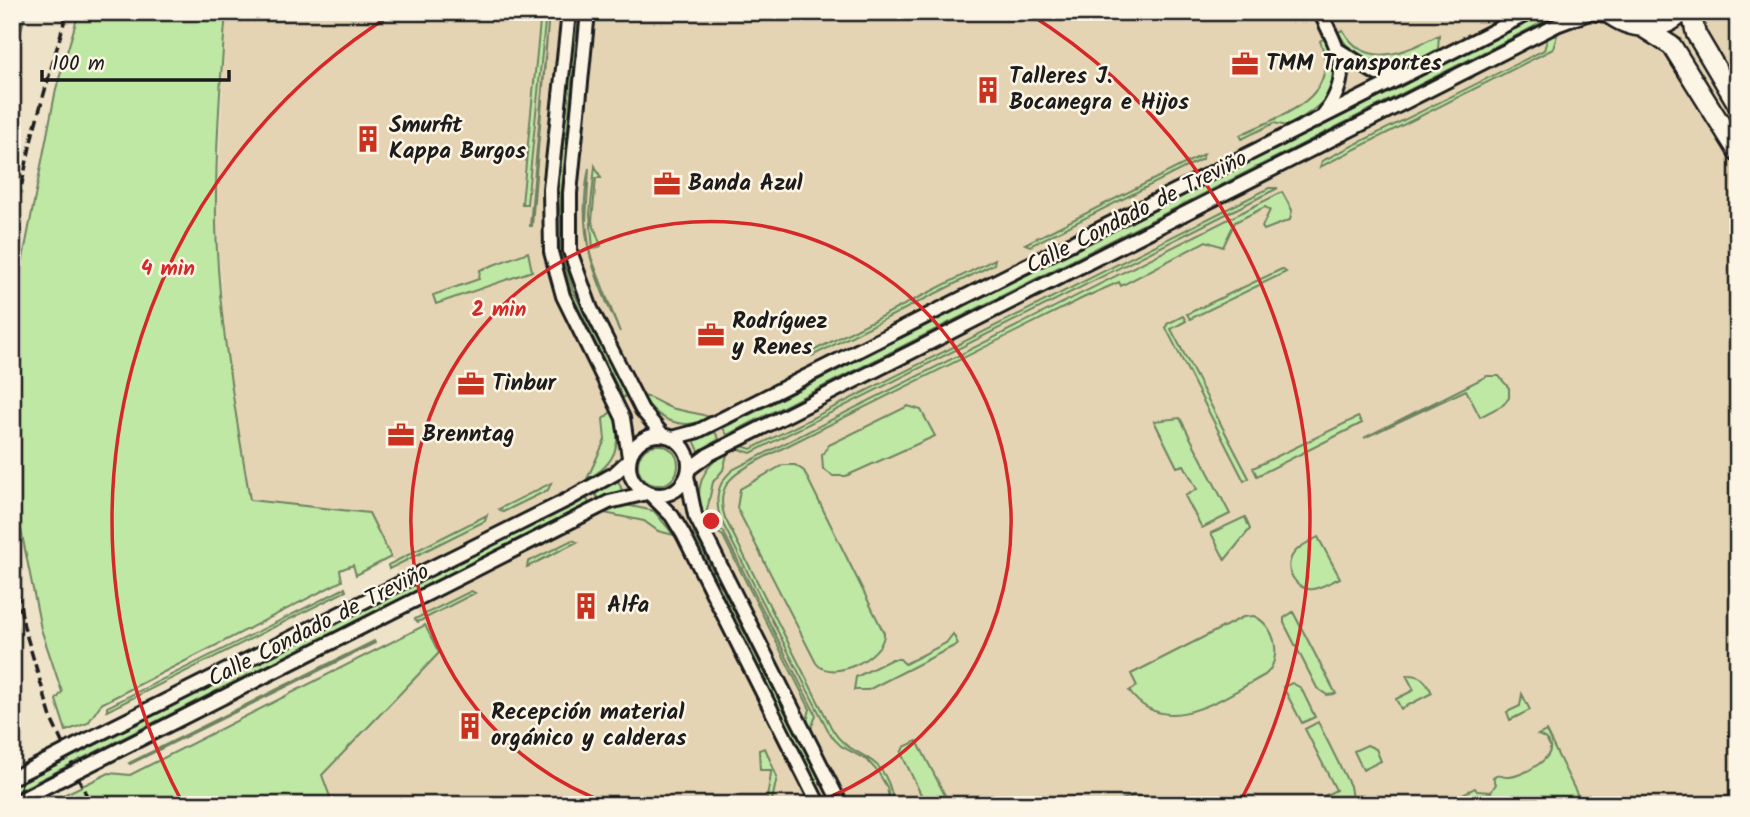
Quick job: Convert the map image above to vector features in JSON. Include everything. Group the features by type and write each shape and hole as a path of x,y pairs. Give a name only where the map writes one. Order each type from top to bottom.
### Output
{"main road":[{"path":"1642,27 1661,25 1682,12"},
{"path":"1691,12 1696,34 1738,105"},
{"path":"1609,14 1642,27 1672,46 1738,152"}],"street":[{"path":"569,12 550,189 551,252 563,296 623,418 633,481 672,516 683,534 819,805"},
{"path":"587,12 569,192 570,251 582,290 642,410 667,436 685,449 695,515 841,805"},
{"path":"1320,12 1340,51 1341,84 1321,118"},
{"name":"Calle Condado de Treviño","path":"667,436 698,432 1531,12"},
{"name":"Calle Condado de Treviño","path":"688,473 708,455 1559,24 1589,13 1609,14"},
{"path":"1340,51 1377,74 1413,71"},
{"path":"629,458 643,439 667,436"},
{"name":"Calle Condado de Treviño","path":"12,778 577,494 614,474 629,458"},
{"path":"648,493 670,493 679,487 688,473"},
{"name":"Calle Condado de Treviño","path":"12,803 603,505 648,493"}],"shaded area":[{"path":"226,12 1738,12 1738,805 333,805 322,775 438,652 369,513 250,500 229,376 216,224"}],"green space":[{"path":"12,12 26,12 12,63"},
{"path":"79,12 226,12 217,145 217,259 228,363 250,500 369,513 391,557 356,575 353,565 340,570 342,581 101,704 88,723 66,731 56,700 62,692 41,629 14,495 12,393 17,289 56,89"},
{"path":"541,12 546,12 527,204 522,204"},
{"path":"549,12 532,226 530,226"},
{"path":"576,12 579,12 560,209 561,245 573,291 626,396 623,398 571,293 557,236 559,181"},
{"path":"1548,12 1551,18 727,435 723,428"},
{"path":"1343,30 1352,43 1363,51 1375,54 1401,52 1439,35 1438,49 1402,66 1385,68 1352,51 1338,32"},
{"path":"1558,32 1553,49 1320,167 1322,161 1544,50 1548,37"},
{"path":"1325,38 1334,69 1330,92 1323,101 1287,126 1274,123 1242,139 1240,135 1289,112 1316,91 1323,77 1325,61 1320,41"},
{"path":"1204,154 1202,159 1030,246 1025,244"},
{"path":"595,166 601,178 596,178 592,221 601,246 593,249 590,214"},
{"path":"589,168 586,222 590,251 586,233 585,213"},
{"path":"1269,188 1278,188 751,453 735,448 739,445 751,449"},
{"path":"1282,192 1292,210 1290,220 1264,230 1262,227 1270,210 1265,207 1235,222 1223,247 1206,241 1121,286 1119,282 1083,298 761,459 742,469 729,481 722,497 725,518 831,727 839,739 867,757 883,773 890,786 894,805 890,805 887,787 878,772 867,760 841,746 831,736 721,520 718,492 724,480 734,469"},
{"path":"528,252 532,271 436,304 433,295 479,279 480,270"},
{"path":"591,256 620,332 602,291"},
{"path":"995,259 994,264 812,356 807,354"},
{"path":"1282,269 1286,272 1190,319 1187,314"},
{"path":"1183,316 1186,321 1171,329 1249,478 1244,481 1166,328 1167,324"},
{"path":"1487,376 1499,376 1509,388 1509,398 1503,405 1480,417 1466,390 1364,438"},
{"path":"643,396 670,408 710,417 691,424 672,422 656,412"},
{"path":"908,406 921,410 935,436 846,476 833,476 823,469 822,455 829,445"},
{"path":"612,411 617,432 615,451 605,467 587,479 605,440 603,419"},
{"path":"1358,417 1362,423 1257,476 1253,468"},
{"path":"1180,418 1230,514 1202,528 1185,496 1197,489 1184,465 1177,467 1154,421"},
{"path":"715,432 719,439 699,451 694,440"},
{"path":"658,445 666,446 672,451 677,457 677,473 672,479 666,484 658,485 650,484 644,479 639,473 638,465 639,457 644,451 650,446"},
{"path":"728,451 723,470 713,482 705,520 699,490 705,472"},
{"path":"783,465 795,465 804,471 884,633 876,650 867,658 845,669 824,669 816,663 737,508 740,489"},
{"path":"617,478 622,490 598,499 595,493"},
{"path":"551,483 548,490 503,512 499,509"},
{"path":"586,497 589,503 12,794 12,787"},
{"path":"626,505 654,511 674,535 658,531 644,521 604,513"},
{"path":"487,515 485,521 389,569 388,565"},
{"path":"1245,517 1250,529 1225,560 1211,533"},
{"path":"709,527 723,531 816,715 811,729 807,721 810,709 723,536"},
{"path":"694,533 821,783 817,785 694,541 691,534"},
{"path":"1318,537 1340,578 1308,589 1294,580 1290,563 1296,551"},
{"path":"572,540 577,542 527,567 528,562"},
{"path":"345,588 346,591 107,711 107,707"},
{"path":"471,591 475,593 418,622 415,619"},
{"path":"1293,612 1336,694 1327,695 1317,688 1284,623 1284,618"},
{"path":"1254,616 1268,627 1274,643 1274,660 1265,675 1213,703 1177,714 1160,713 1143,706 1129,691 1137,686 1131,674 1243,617"},
{"path":"425,625 439,653 322,775 333,805 50,805 53,800 109,773 130,775"},
{"path":"953,634 958,644 868,690 854,690 856,677 892,659 900,659 905,664 946,643"},
{"path":"374,641 375,643 129,763"},
{"path":"1406,675 1422,679 1432,693 1401,709 1396,699 1414,690"},
{"path":"1292,683 1301,688 1315,717 1302,723 1283,687"},
{"path":"1522,694 1530,710 1510,720 1507,712 1520,706"},
{"path":"1318,722 1350,786 1353,805 1307,805 1336,790 1305,729"},
{"path":"1546,731 1582,804 1440,805 1475,788 1477,791 1491,792 1496,784 1493,777 1514,776 1535,767 1550,752 1548,742 1538,735"},
{"path":"917,741 948,801 926,805 901,753 904,747"},
{"path":"1367,745 1376,749 1381,761 1363,770 1354,751"},
{"path":"765,748 777,777 771,805 767,805 767,800 771,770 760,770 759,750"},
{"path":"1133,795 1147,798 1152,805 1111,805"}],"railway":[{"path":"12,229 33,133 67,12"},
{"path":"12,562 24,627 52,721 91,805"}],"place":[{"name":"TMM Transportes","path":"1245,64"},
{"name":"Talleres J. Bocanegra e Hijos","path":"988,90"},
{"name":"Smurfit Kappa Burgos","path":"368,139"},
{"name":"Banda Azul","path":"667,184"},
{"name":"Rodríguez y Renes","path":"711,335"},
{"name":"Tinbur","path":"471,384"},
{"name":"Brenntag","path":"401,435"},
{"name":"Alfa","path":"586,606"},
{"name":"Recepción material orgánico y calderas","path":"470,726"}]}
